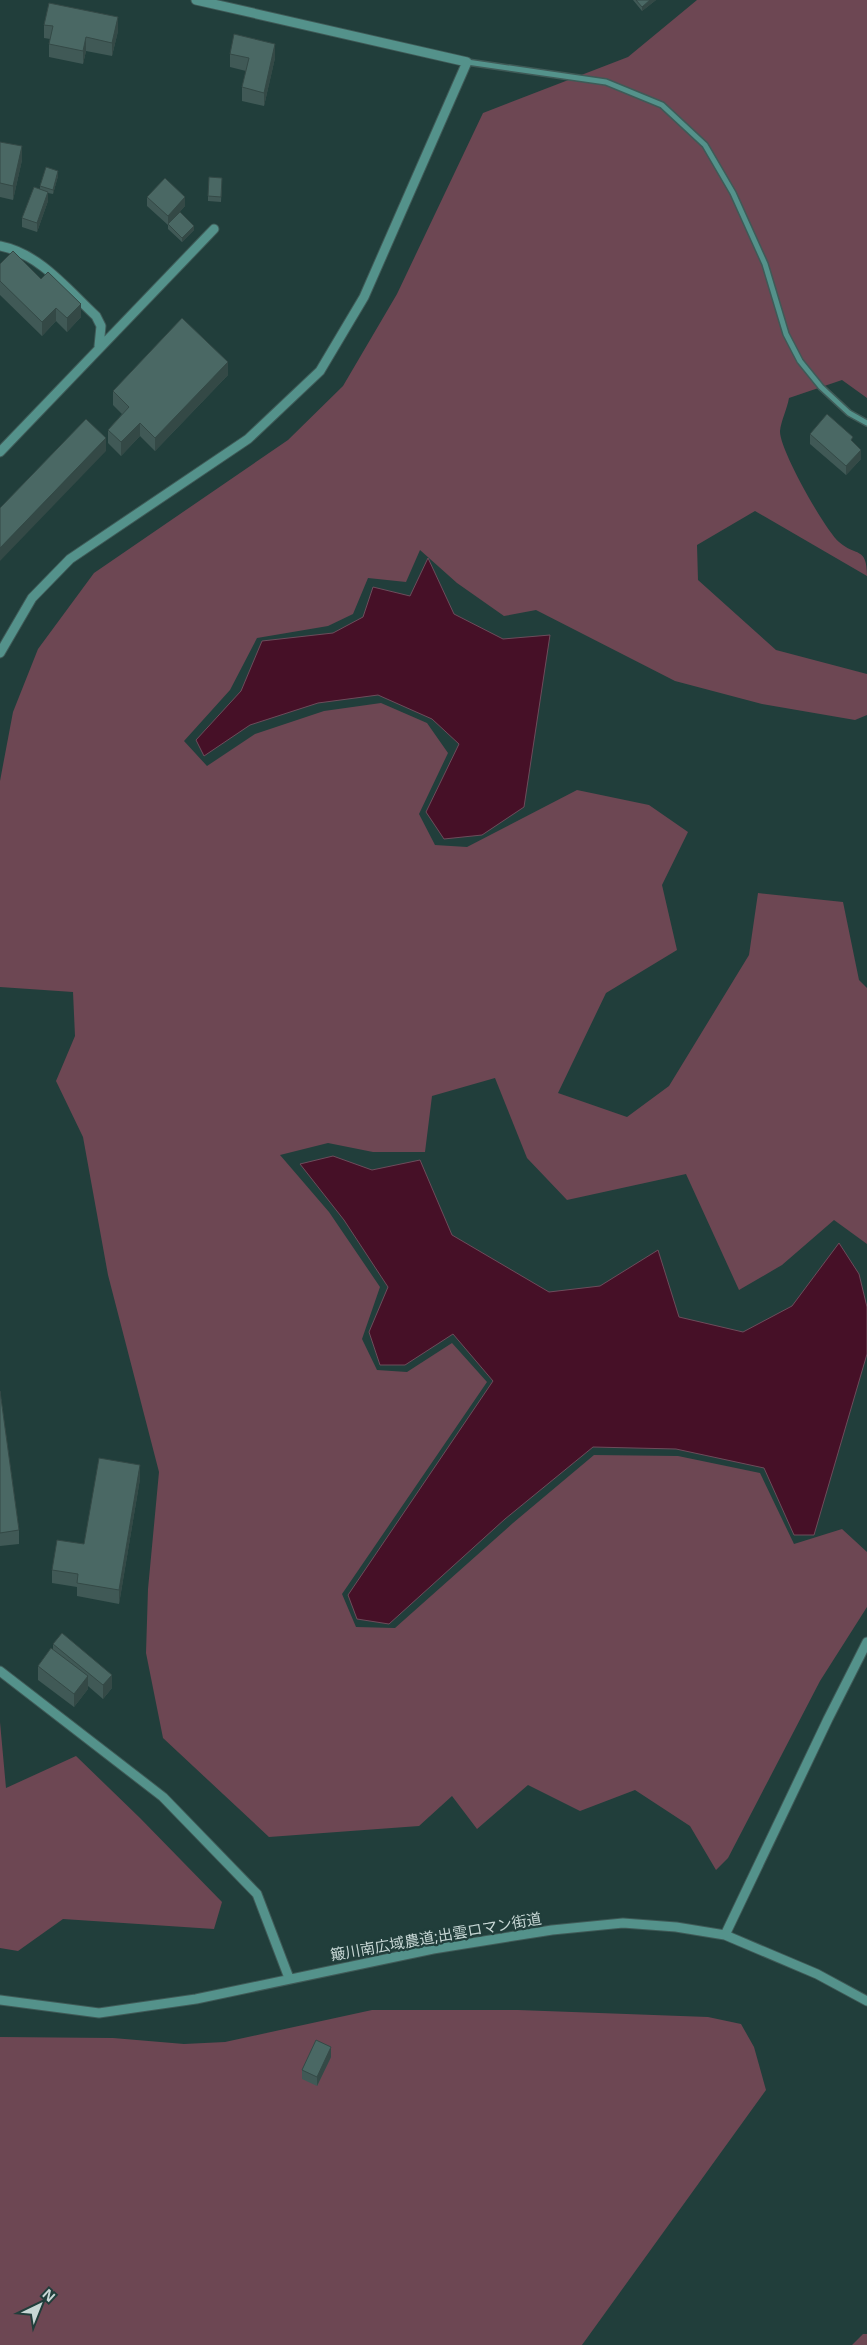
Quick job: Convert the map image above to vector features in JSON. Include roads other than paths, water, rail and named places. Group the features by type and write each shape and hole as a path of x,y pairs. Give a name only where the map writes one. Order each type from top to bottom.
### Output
{"street":[{"path":"196,0 467,62 606,82 662,105 705,145 733,194 765,264 786,334 800,360 821,387 849,413 867,423"},
{"path":"0,653 32,598 70,559 248,439 320,372 364,297 467,62"},
{"path":"0,452 99,346 214,229"},
{"path":"0,246 16,249 33,258 96,316 101,326 99,346"},
{"path":"725,1935 828,1719 867,1642"},
{"path":"0,1671 164,1797 257,1894 289,1978"},
{"name":"簸川南広域農道;出雲ロマン街道","path":"0,2000 99,2013 196,1998 433,1949 552,1930 622,1923 676,1927 725,1935 818,1974 867,2001"}]}
